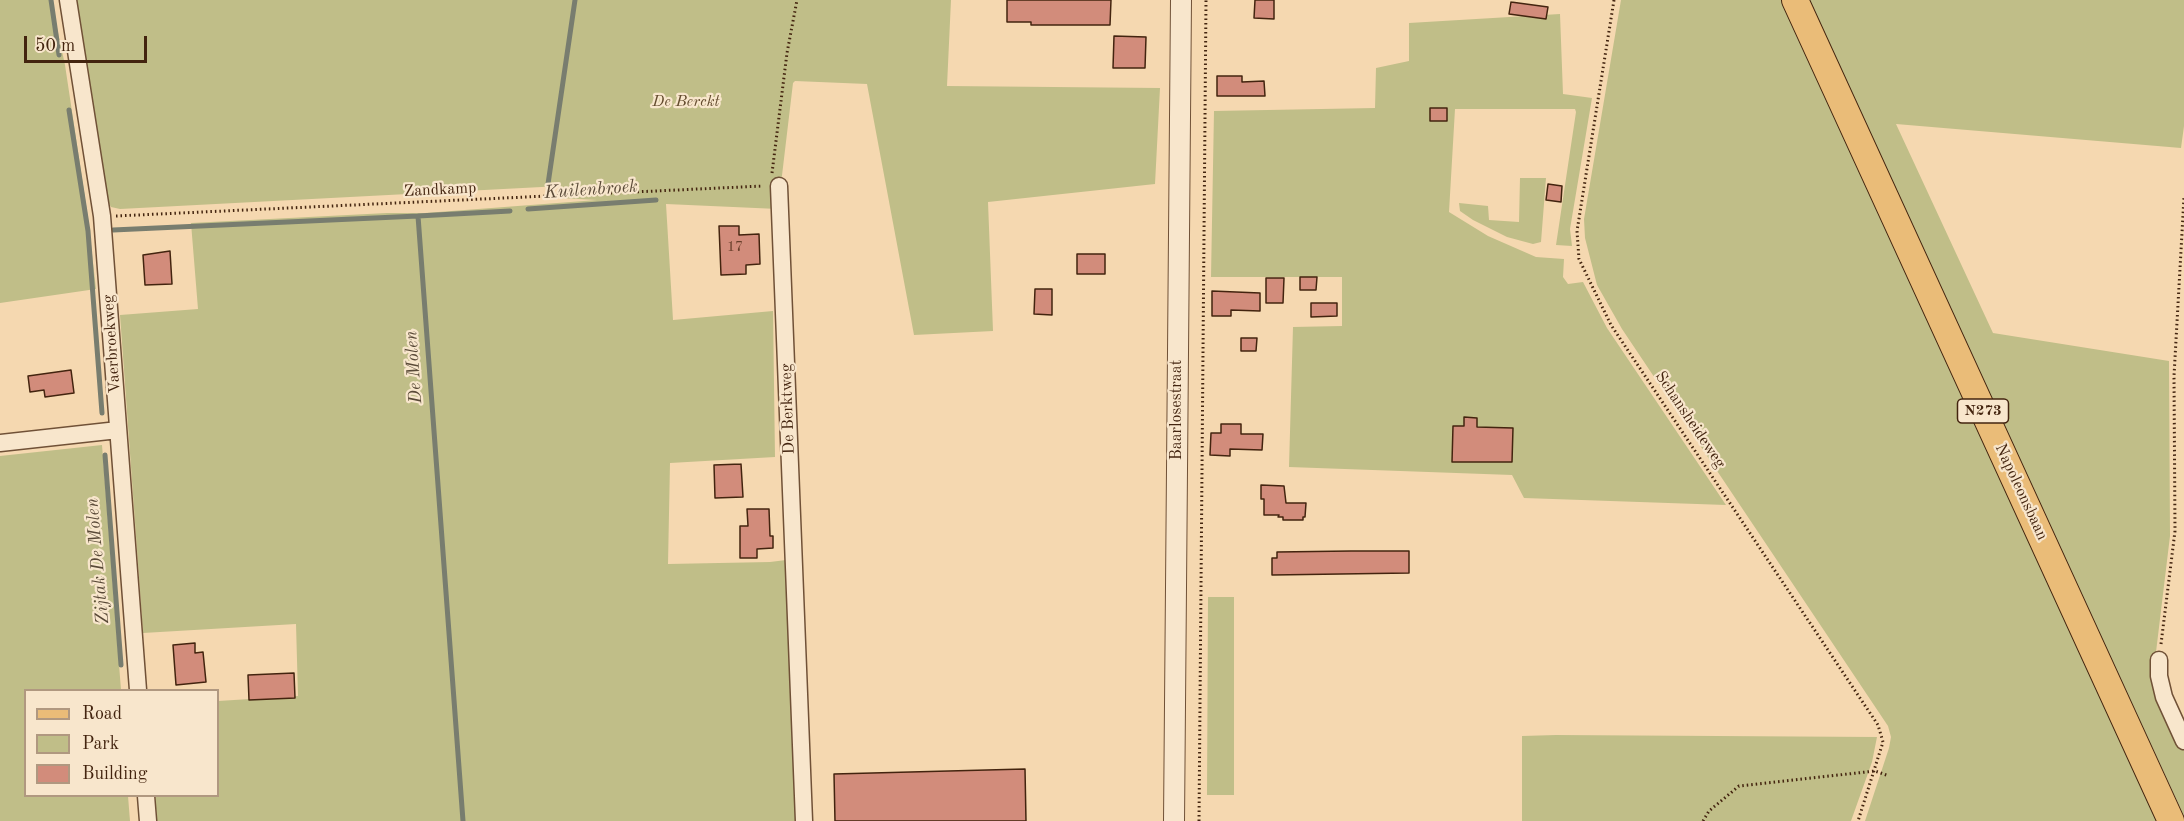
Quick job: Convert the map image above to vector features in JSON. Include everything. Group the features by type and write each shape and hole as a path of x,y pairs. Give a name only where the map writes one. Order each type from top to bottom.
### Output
{"main road":[{"name":"Napoleonsbaan","path":"1795,0 2171,821"}],"street":[{"name":"Vaerbroekweg","path":"68,0 102,216 138,689"},
{"name":"Baarlosestraat","path":"1174,821 1181,0"},
{"name":"De Berktweg","path":"779,186 804,821"},
{"path":"0,443 118,430"},
{"path":"2159,660 2159,676 2164,696 2184,741"},
{"path":"146,797 148,821"}],"path":[{"path":"779,186 772,171 787,52 797,0"},
{"path":"1199,821 1206,0"},
{"name":"Schansheideweg","path":"1614,0 1577,231 1578,259 1611,325 1878,724 1883,742 1858,821"},
{"name":"Zandkamp","path":"102,216 779,186"},
{"path":"2159,660 2175,531 2174,376 2184,196"},
{"path":"1703,821 1709,811 1739,786 1875,771 1889,776"}],"green space":[{"path":"0,0 51,0 65,65 88,218 96,289 0,303"},
{"name":"De Berckt","path":"72,0 951,0 947,86 1160,88 1155,184 988,202 993,331 914,335 867,84 795,81 793,83 778,209 666,204 673,320 773,311 775,457 670,463 668,564 786,560 796,821 157,821 155,797 219,797 219,701 298,696 296,624 143,633 120,315 198,309 191,223 425,213 597,200 560,198 561,186 120,209 111,207 103,194"},
{"path":"1621,0 1786,0 2164,821 1865,821 1889,748 1891,737 1888,726 1622,329 1597,285 1585,238 1584,219"},
{"path":"1806,0 2184,0 2184,126 2181,148 1896,124 1993,333 2169,361 2170,536 2153,677 2184,747 2184,816"},
{"path":"1560,14 1563,94 1592,98 1570,229 1572,246 1556,245 1575,109 1455,109 1449,212 1488,236 1536,257 1564,259 1563,277 1568,284 1583,282 1607,328 1726,505 1524,498 1512,475 1289,467 1293,327 1342,326 1342,277 1211,277 1214,111 1375,108 1376,68 1409,61 1409,23"},
{"path":"1520,178 1546,178 1541,242 1533,244 1507,237 1460,211 1459,203 1488,206 1489,220 1519,222"},
{"path":"102,445 121,689 24,689 24,797 128,797 130,821 0,821 0,456"},
{"path":"1208,597 1234,597 1234,795 1207,795"},
{"path":"1522,736 1877,737 1872,762 1851,821 1522,821"}],"building":[{"path":"1007,0 1111,0 1110,25 1031,25 1031,22 1007,22"},
{"path":"1255,0 1274,0 1274,19 1254,18"},
{"path":"1511,2 1548,7 1546,19 1509,14"},
{"path":"1114,36 1146,37 1145,68 1113,68"},
{"path":"1217,76 1242,76 1242,82 1264,81 1265,96 1217,96"},
{"path":"1430,108 1447,108 1447,121 1430,121"},
{"path":"1548,184 1562,186 1561,202 1546,200"},
{"path":"719,226 739,226 739,235 759,234 760,264 746,265 746,274 721,275"},
{"path":"170,251 172,284 145,285 143,255"},
{"path":"1077,254 1105,254 1105,274 1077,274"},
{"path":"1300,277 1317,277 1316,290 1300,290"},
{"path":"1266,278 1284,278 1283,303 1266,303"},
{"path":"1035,289 1052,289 1052,315 1034,314"},
{"path":"1212,291 1260,293 1260,311 1231,310 1231,316 1212,316"},
{"path":"1311,303 1337,303 1337,316 1311,317"},
{"path":"1241,338 1257,338 1256,351 1241,351"},
{"path":"71,370 74,393 45,397 44,390 30,392 28,376"},
{"path":"1464,417 1477,418 1477,427 1513,428 1512,462 1452,462 1453,426 1464,426"},
{"path":"1221,424 1241,424 1241,434 1263,434 1262,450 1230,449 1230,456 1210,455 1211,433 1221,433"},
{"path":"741,464 743,497 715,498 714,465"},
{"path":"1261,485 1284,486 1286,503 1306,503 1303,520 1283,520 1283,517 1278,517 1279,515 1264,515"},
{"path":"747,509 769,509 773,548 757,549 757,558 740,558 740,526 748,526"},
{"path":"1409,551 1409,573 1272,575 1272,558 1277,558 1277,552"},
{"path":"195,643 195,653 203,652 206,682 176,685 173,645"},
{"path":"294,673 295,698 249,700 248,675"},
{"path":"1025,769 1026,821 835,821 834,774"}],"waterway":[{"name":"De Molen","path":"51,0 59,55"},
{"path":"548,184 575,0"},
{"name":"Zijtak De Molen","path":"69,110 88,231 102,413"},
{"name":"Kuilenbroek","path":"528,209 656,200"},
{"name":"Kuilenbroek","path":"418,216 510,211"},
{"name":"De Molen","path":"113,230 418,216 463,821"},
{"name":"Zijtak De Molen","path":"105,455 121,665"}]}
